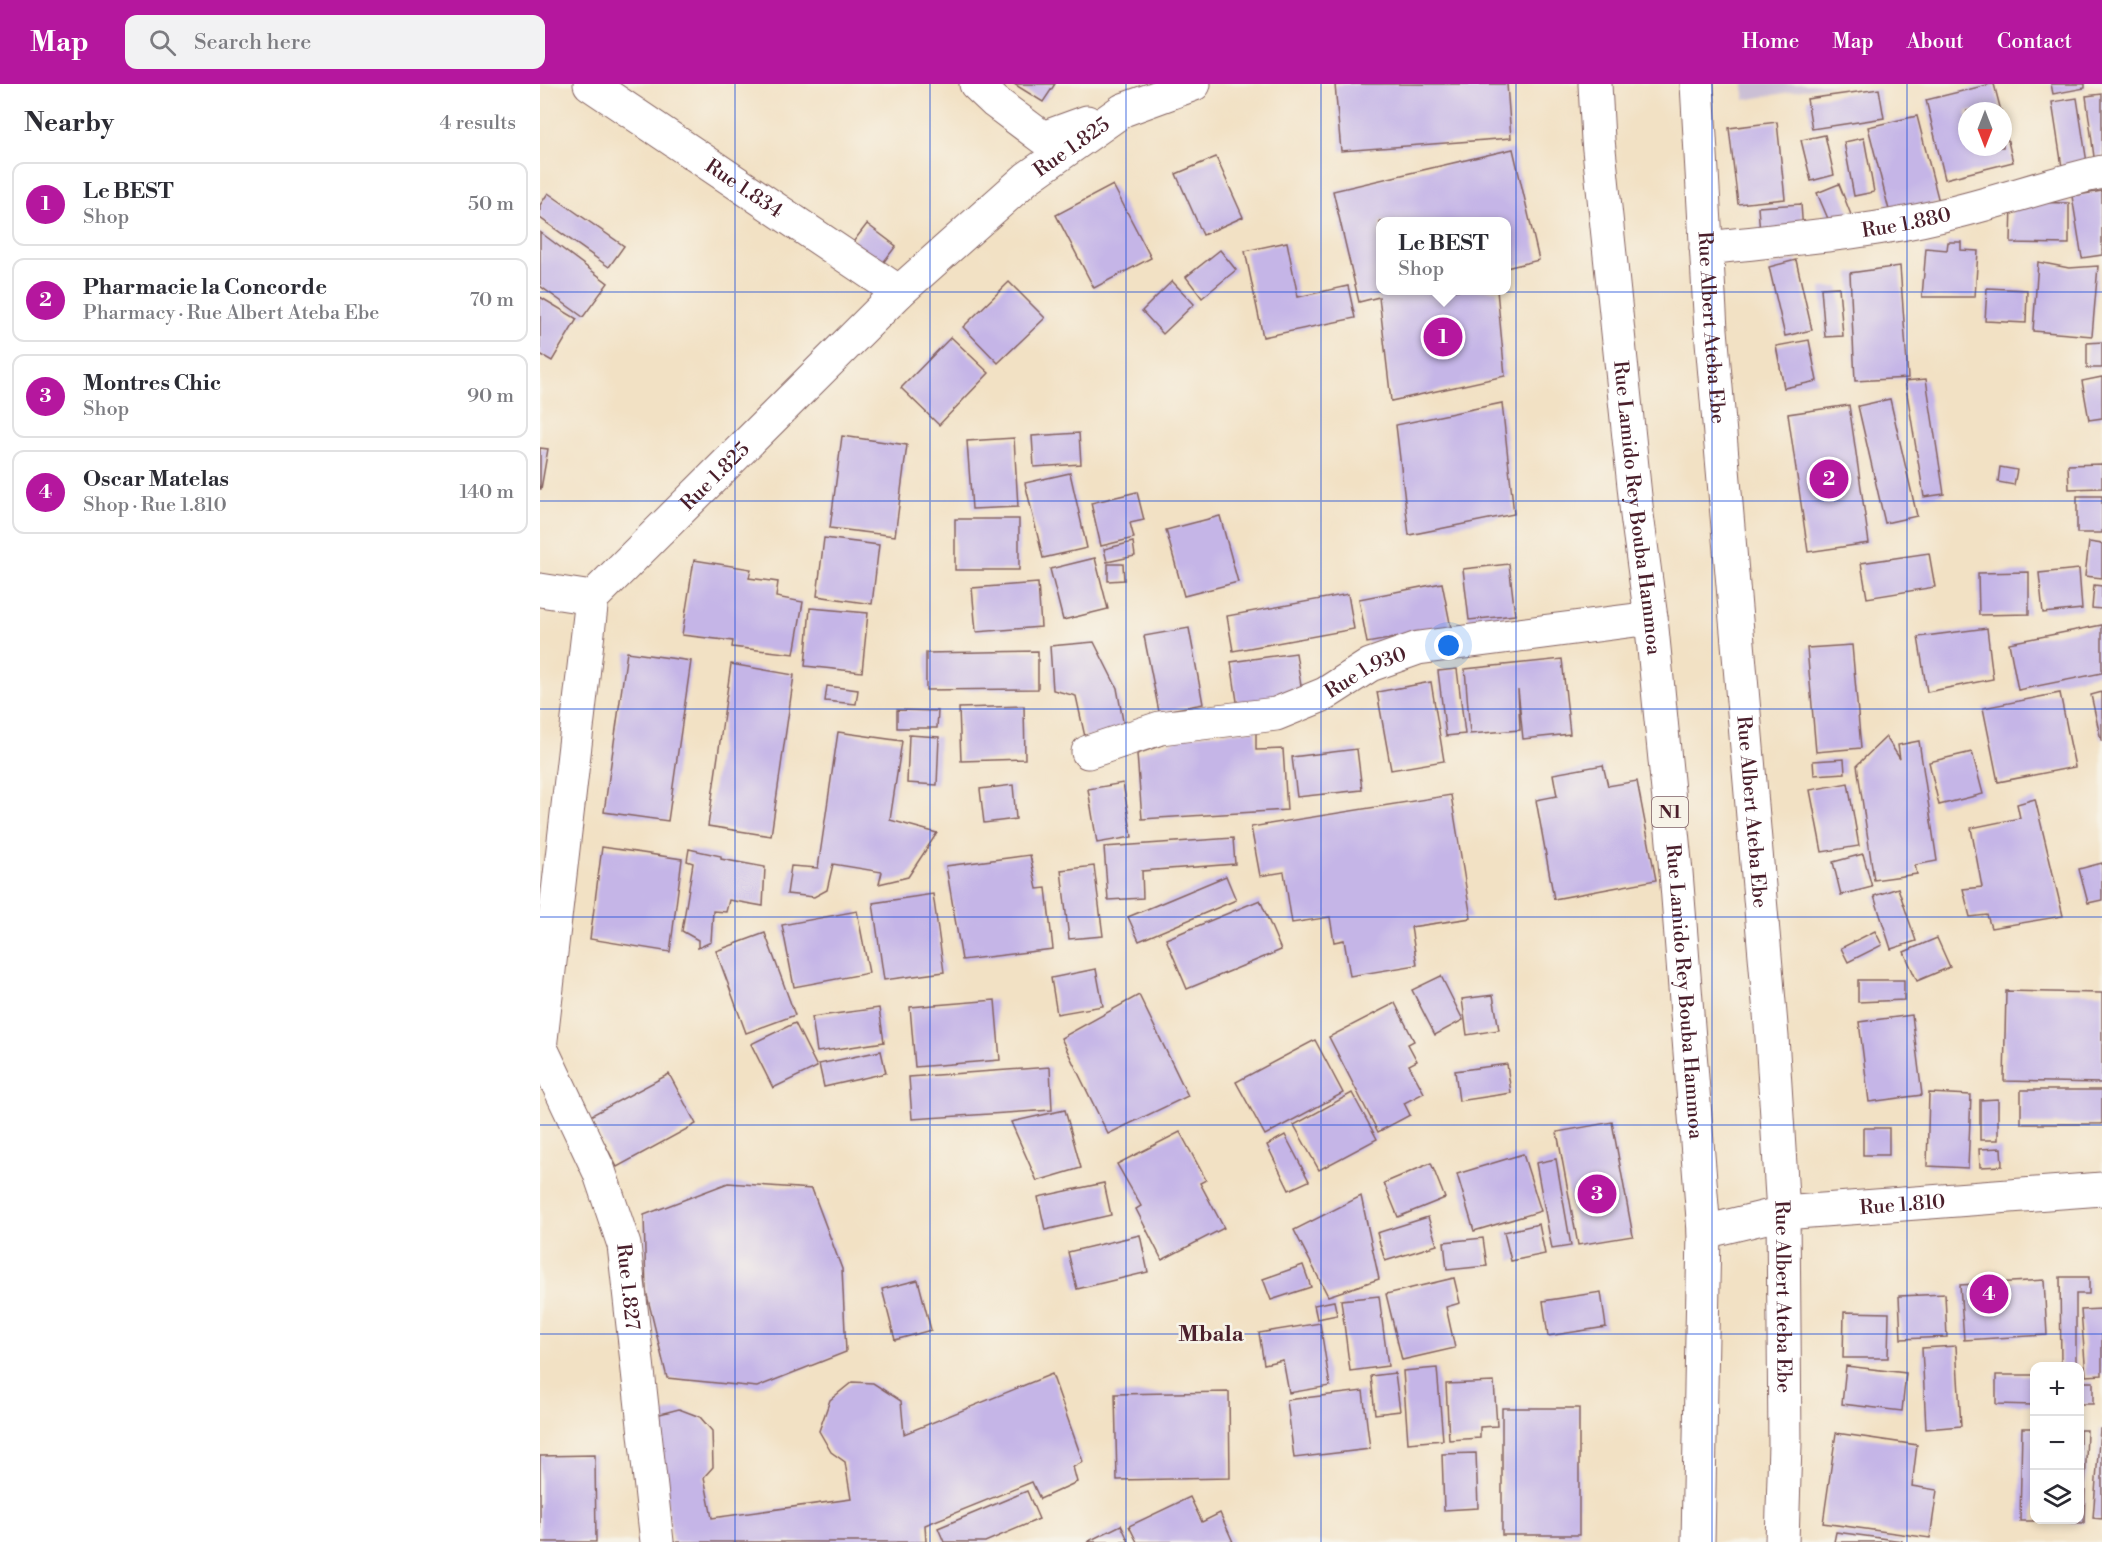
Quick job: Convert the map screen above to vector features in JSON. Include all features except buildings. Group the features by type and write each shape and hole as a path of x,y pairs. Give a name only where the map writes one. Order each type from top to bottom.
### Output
{"main road":[{"name":"Rue 1.834","path":"590,84 899,292"},
{"path":"976,84 995,102 1043,138 1123,110"},
{"name":"Rue 1.825","path":"592,597 899,292 1027,178 1123,110 1194,84"},
{"name":"Rue Lamido Rey Bouba Hammoa","path":"1595,84 1598,140 1637,515 1651,618 1676,872 1704,1232 1698,1542"},
{"name":"Rue Albert Ateba Ebe","path":"1697,84 1712,342 1771,1025 1783,1213 1785,1444 1782,1542"},
{"name":"Rue 1.880","path":"1706,248 1858,231 1943,215 2056,182 2102,172"},
{"path":"540,590 592,597 540,1048"},
{"name":"Rue 1.930","path":"1088,752 1160,728 1276,714 1325,694 1370,665 1418,648 1651,618"},
{"name":"Rue 1.827","path":"540,1048 599,1171 624,1245 657,1542"},
{"name":"Rue 1.810","path":"1704,1232 1783,1213 2102,1189"}],"shaded area":[{"path":"1744,84 1837,84 1744,100"}],"place":[{"name":"Le BEST","path":"1443,337"},
{"name":"Pharmacie la Concorde","path":"1829,479"},
{"name":"Montres Chic","path":"1597,1194"},
{"name":"Oscar Matelas","path":"1989,1294"}],"district":[{"name":"Mbala","path":"1211,1333"}]}
